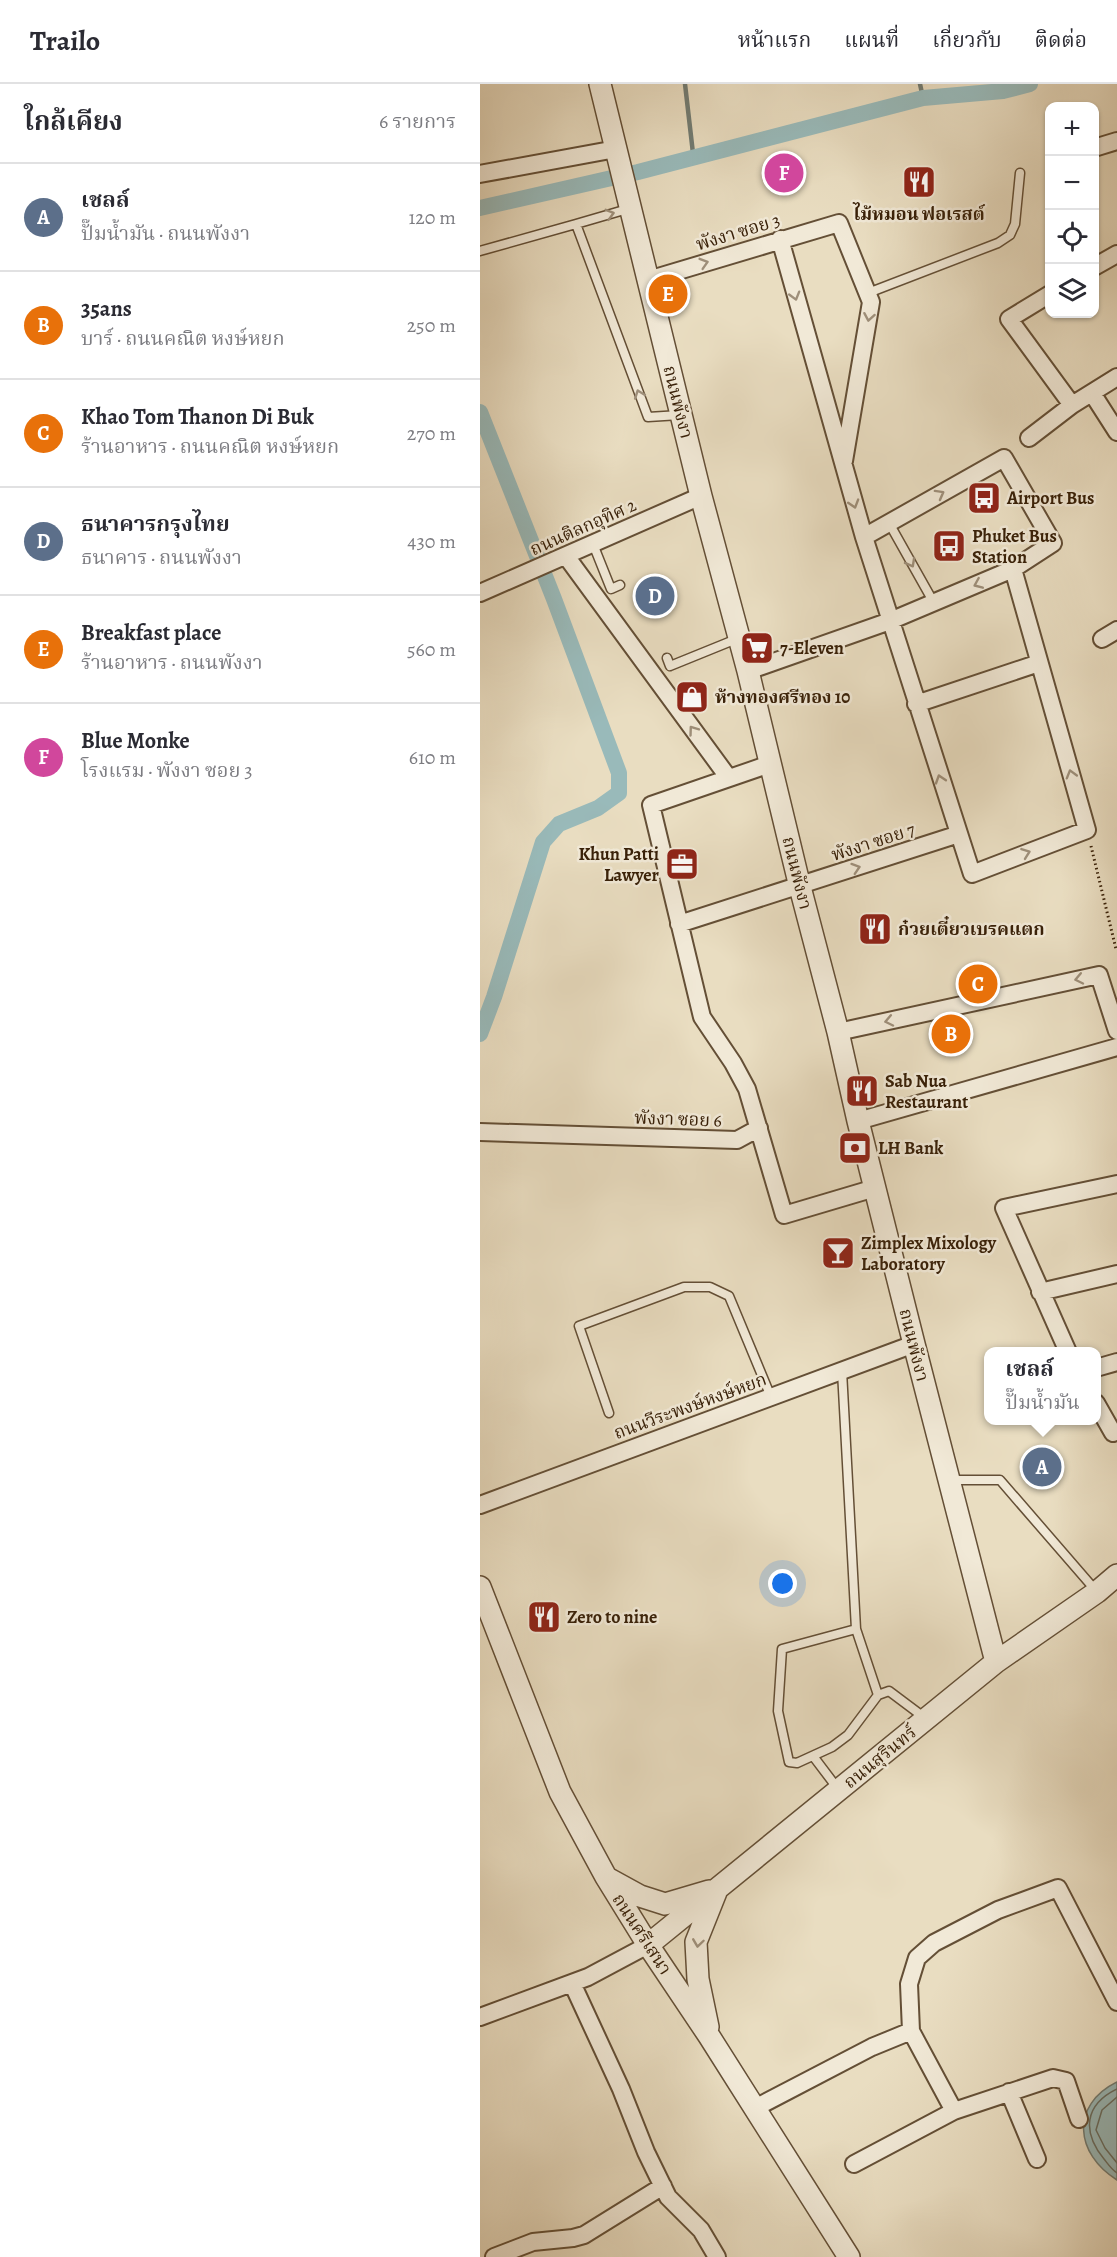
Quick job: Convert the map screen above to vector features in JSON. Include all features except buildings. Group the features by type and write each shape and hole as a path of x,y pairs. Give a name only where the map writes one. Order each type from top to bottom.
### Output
{"street":[{"name":"ถนนพังงา","path":"600,84 701,496 748,671 838,1032 874,1188 996,1662"},
{"path":"1099,147 1117,141"},
{"path":"480,174 616,150"},
{"name":"พังงา ซอย 3","path":"648,280 839,223 868,293"},
{"path":"780,239 843,468 916,704 972,874 1087,830 1013,568"},
{"path":"1099,265 1117,254"},
{"path":"843,468 871,302 868,293"},
{"path":"1045,297 1009,319 1072,405"},
{"path":"1029,438 1072,405 1117,377"},
{"path":"1092,393 1117,432"},
{"path":"748,671 934,603 1013,568 1053,543 1004,458 864,537"},
{"name":"ถนนติลกอุทิศ 2","path":"480,594 701,496"},
{"path":"559,559 728,777"},
{"path":"1102,639 1117,630"},
{"path":"916,704 1039,663"},
{"path":"770,764 651,805 679,924 702,1017 734,1063 747,1089 784,1215 874,1188"},
{"name":"พังงา ซอย 7","path":"679,924 800,887 959,834"},
{"path":"838,1032 1099,975 1117,1031"},
{"path":"858,1121 1117,1047"},
{"name":"พังงา ซอย 6","path":"480,1132 737,1140 759,1128"},
{"path":"1066,1347 1004,1208 1117,1184"},
{"path":"1040,1292 1117,1274"},
{"name":"ถนนวีระพงษ์หงษ์หยก","path":"480,1505 914,1344"},
{"path":"1101,1367 1117,1362"},
{"path":"1101,1414 1110,1435"},
{"name":"ถนนสุรินทร์","path":"648,1945 996,1662 1097,1592 1117,1575"},
{"name":"ถนนศรีเสนา","path":"480,1587 560,1792 606,1877 648,1945 710,2036 849,2257"},
{"path":"606,1877 640,1896 665,1904 717,1889"},
{"path":"954,2111 911,2031 909,1984 916,1958 934,1943 998,1910 1058,1888 1117,2002"},
{"path":"710,2036 698,1978 696,1942 717,1889"},
{"path":"480,2017 588,1977 648,1945"},
{"path":"572,1983 668,2196 701,2230 717,2257"},
{"path":"755,2108 872,2047 911,2031"},
{"path":"854,2164 954,2111 1053,2078 1066,2081 1079,2119"},
{"path":"1009,2092 1037,2159"},
{"path":"494,2257 509,2249 533,2242 584,2235 663,2186"}],"lane":[{"path":"868,293 998,243 1010,236 1015,224 1020,173"},
{"path":"480,250 631,208"},
{"path":"576,224 648,417 681,415"},
{"path":"889,523 934,603"},
{"path":"593,544 611,589 620,585"},
{"path":"667,658 670,666 739,638"},
{"path":"609,1413 579,1326 684,1287 710,1287 729,1296 771,1397"},
{"path":"842,1371 856,1629 878,1695"},
{"path":"949,1479 1000,1480 1097,1592"},
{"path":"856,1629 782,1649 778,1711 789,1762 797,1763 832,1747 848,1735 878,1695 889,1691 926,1719"},
{"path":"813,1756 839,1790"}],"path":[{"path":"1087,830 1116,949"}],"water":[{"path":"1117,2082 1117,2180 1093,2157 1086,2144 1084,2130 1085,2116 1091,2103"}],"waterway":[{"path":"685,84 694,162"},
{"path":"920,84 923,98"},
{"path":"480,208 638,172 923,98 1003,91 1030,84"},
{"path":"480,412 554,599 619,773 619,793 598,808 559,824 543,842 480,1034"}],"place":[{"name":"Blue Monke","path":"784,173"},
{"name":"ไม้หมอน ฟอเรสต์","path":"919,182"},
{"name":"Breakfast place","path":"668,294"},
{"name":"Airport Bus","path":"984,498"},
{"name":"Phuket Bus Station","path":"949,546"},
{"name":"ธนาคารกรุงไทย","path":"655,596"},
{"name":"7-Eleven","path":"757,648"},
{"name":"ห้างทองศรีทอง 10","path":"692,697"},
{"name":"Khun Patti Lawyer","path":"682,864"},
{"name":"ก๋วยเตี๋ยวเบรคแตก","path":"875,929"},
{"name":"Khao Tom Thanon Di Buk","path":"978,984"},
{"name":"35ans","path":"951,1034"},
{"name":"Sab Nua Restaurant","path":"862,1091"},
{"name":"LH Bank","path":"855,1148"},
{"name":"Zimplex Mixology Laboratory","path":"838,1253"},
{"name":"เชลล์","path":"1042,1467"},
{"name":"Zero to nine","path":"544,1617"}]}
